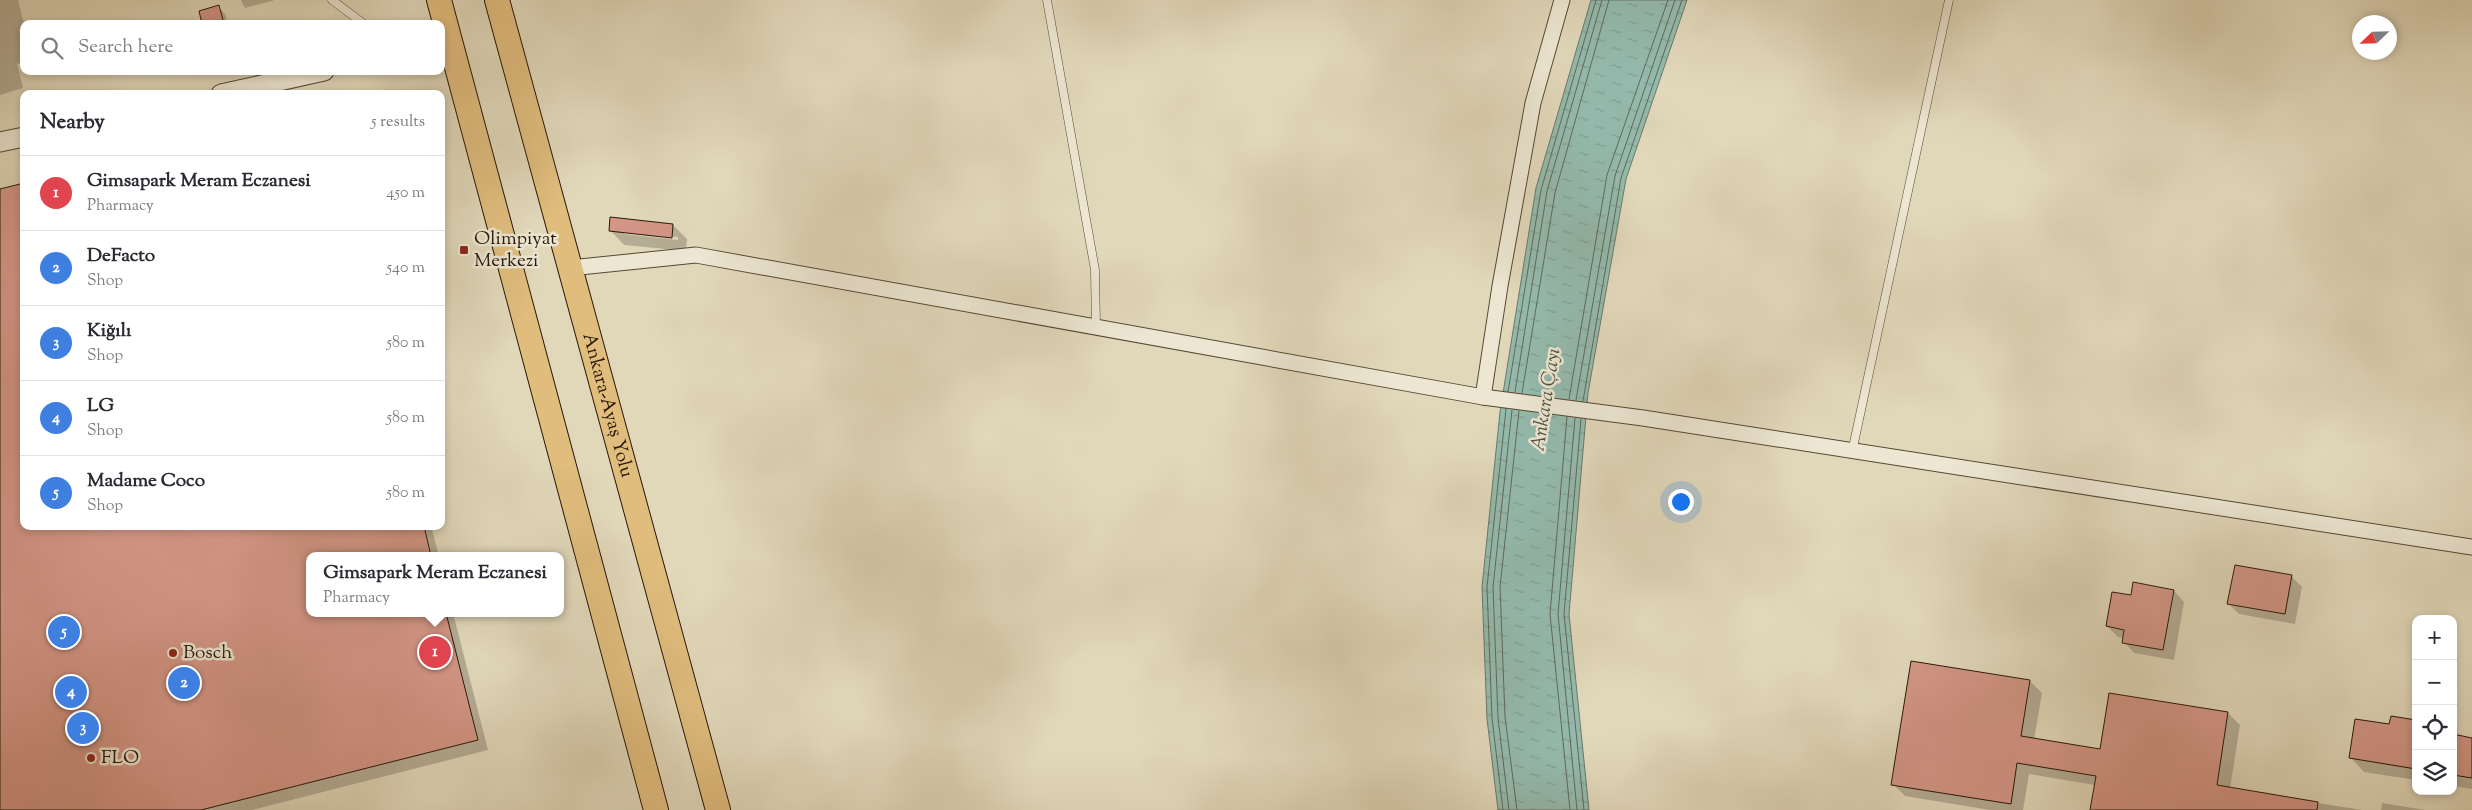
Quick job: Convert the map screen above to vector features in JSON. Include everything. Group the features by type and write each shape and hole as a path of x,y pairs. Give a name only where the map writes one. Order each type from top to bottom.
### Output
{"highway":[{"path":"438,0 442,20"},
{"name":"Ankara-Ayaş Yolu","path":"496,0 718,810"},
{"path":"446,44 656,810"}],"street":[{"path":"1483,397 1500,286 1533,103 1562,0"},
{"path":"239,90 306,75"},
{"path":"0,142 20,138"},
{"path":"570,268 696,254 1483,397 1643,418 2472,547"}],"lane":[{"path":"332,0 359,20"},
{"path":"1047,0 1096,270 1096,327"},
{"path":"1852,452 1949,0"}],"water":[{"name":"Ankara Çayı","path":"1591,0 1687,0 1626,179 1588,393 1569,614 1589,810 1498,810 1487,719 1482,587 1500,412 1536,188"}],"building":[{"path":"219,5 223,20 201,20 199,11"},
{"path":"20,184 20,530 425,530 430,552 306,552 306,617 447,617 478,740 201,810 0,810 0,189"},
{"path":"610,217 673,224 672,238 609,231"},
{"path":"2235,565 2292,575 2285,614 2227,604"},
{"path":"2133,582 2174,590 2163,650 2122,643 2124,630 2106,626 2112,592 2131,595"},
{"path":"1911,661 2030,680 2021,736 2100,749 2109,693 2228,712 2217,785 2318,802 2317,810 2090,810 2096,776 2017,763 2011,804 1891,785"},
{"path":"2391,716 2412,719 2412,768 2349,758 2355,719 2389,724"},
{"path":"2457,735 2472,738 2472,778 2457,776"}],"place":[{"name":"Olimpiyat Merkezi","path":"464,250"},
{"name":"Madame Coco","path":"64,632"},
{"name":"Gimsapark Meram Eczanesi","path":"435,652"},
{"name":"Bosch","path":"173,653"},
{"name":"DeFacto","path":"184,683"},
{"name":"LG","path":"71,692"},
{"name":"Kiğılı","path":"83,728"},
{"name":"FLO","path":"91,758"}]}
